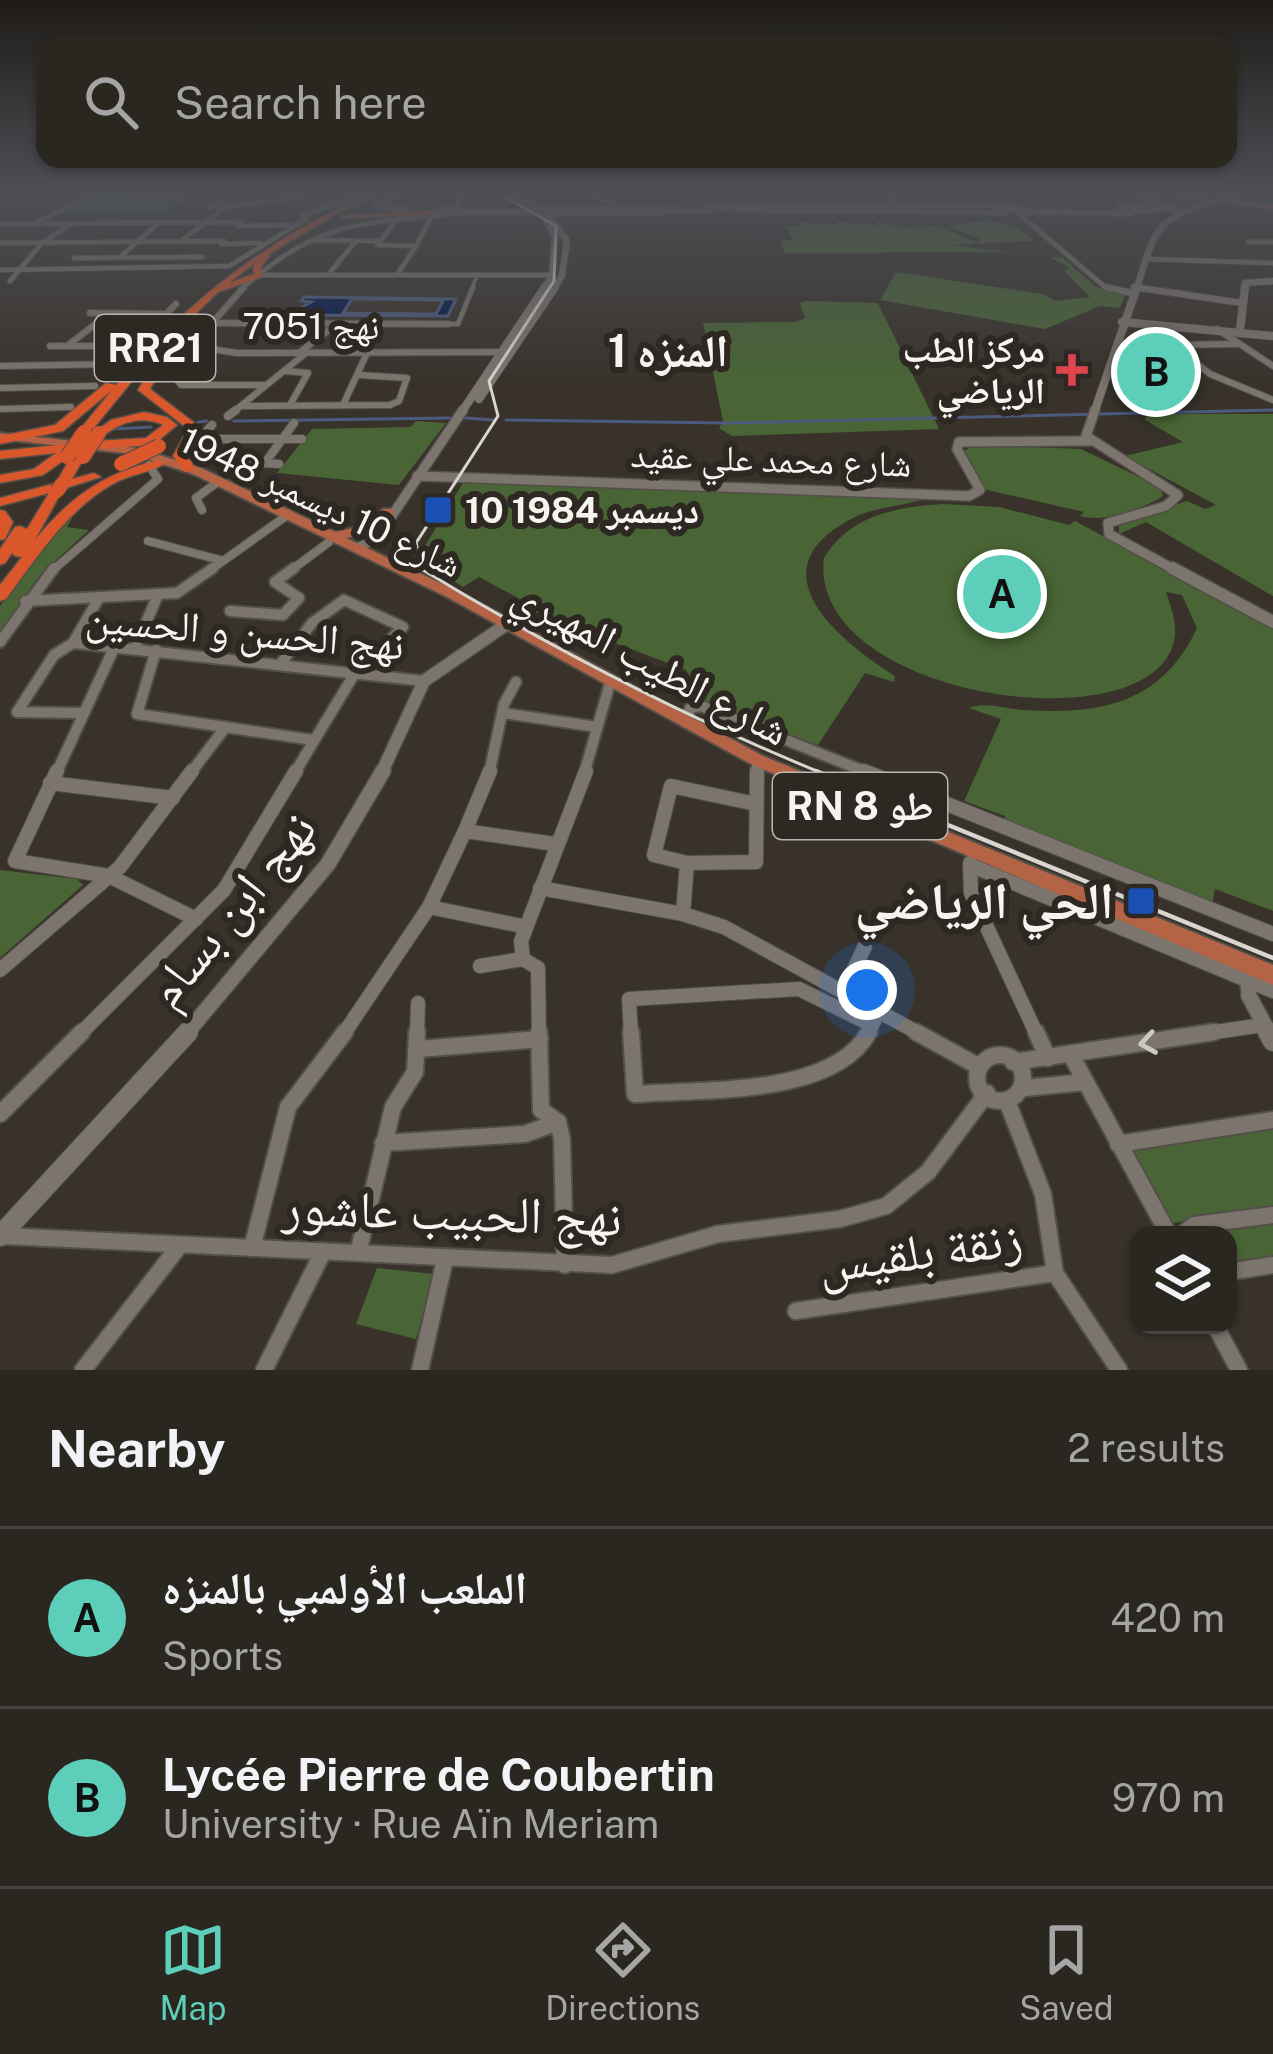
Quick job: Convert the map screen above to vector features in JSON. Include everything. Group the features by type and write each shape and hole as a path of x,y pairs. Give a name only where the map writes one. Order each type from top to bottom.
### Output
{"highway":[{"name":"RR21","path":"82,445 104,406 178,318 255,257"},
{"name":"RR21","path":"0,560 178,318 265,257"},
{"path":"225,288 259,275 257,267 265,257"},
{"path":"178,318 144,385 152,398 195,428 180,456 194,467"},
{"path":"2,442 69,422 178,318"},
{"path":"1,479 38,472 82,445 121,420 144,416 171,425 148,442 82,445 26,448 2,442"},
{"path":"0,500 48,491 121,464 184,431 182,418"},
{"path":"0,596 82,495 106,477 153,464"},
{"name":"RR21","path":"0,582 48,491"},
{"path":"0,514 6,522 0,536"}],"main road":[{"path":"2,442 82,445"},
{"name":"شارع 10 ديسمبر 1948","path":"82,445 215,483 464,603"},
{"name":"شارع 10 ديسمبر 1948","path":"82,445 194,467 215,483"},
{"path":"345,546 388,512"},
{"path":"380,533 394,565"},
{"name":"شارع 10 ديسمبر 1948","path":"345,546 394,565 464,603"},
{"name":"شارع الطيب المهيري","path":"464,603 757,760 969,858 1246,971 1273,975"}],"street":[{"path":"10,281 29,257"},
{"path":"74,258 202,257"},
{"path":"0,270 230,266 242,257"},
{"name":"نهج 7051","path":"275,257 210,323 194,349 302,355 505,352"},
{"path":"328,275 343,257"},
{"path":"397,275 409,257"},
{"path":"345,546 388,512 457,421 556,276 555,257"},
{"path":"457,421 491,386 556,276 562,257"},
{"path":"1073,257 1105,287 1243,303"},
{"path":"1069,440 1089,426 1144,259 1272,262"},
{"path":"259,275 556,276"},
{"path":"210,323 458,324 477,276"},
{"path":"1240,329 1245,283 1273,281"},
{"path":"121,313 133,303"},
{"path":"176,304 178,318"},
{"path":"90,313 178,318"},
{"path":"67,346 108,313"},
{"path":"118,329 149,329 178,318"},
{"path":"1122,322 1240,329 1273,336"},
{"path":"228,416 337,324"},
{"path":"1150,327 1252,395 1273,400"},
{"path":"1215,327 1273,366"},
{"path":"0,366 115,364 149,329"},
{"path":"1171,345 1238,344"},
{"path":"50,346 134,346"},
{"path":"343,405 367,355"},
{"path":"165,365 181,386 266,386"},
{"path":"0,387 23,366"},
{"path":"286,371 308,373 290,405"},
{"path":"242,406 396,403 407,378 358,375"},
{"path":"0,387 95,386"},
{"path":"1252,395 1273,390"},
{"path":"0,409 71,407"},
{"path":"265,463 294,423"},
{"path":"212,425 187,453 194,467 279,464"},
{"path":"1089,426 1107,453"},
{"name":"شارع محمد علي عقيد","path":"417,476 970,496 980,490 957,449 959,442 1069,440 1089,426"},
{"path":"200,439 302,439"},
{"path":"1069,440 1107,453 1178,495 1176,502 1124,521 1114,530 1124,541 1273,622"},
{"path":"0,642 26,601 76,545 158,479 153,464"},
{"path":"202,510 196,498 215,483"},
{"path":"230,611 283,615 299,598 274,582 380,533 402,496"},
{"path":"26,601 177,592 286,517"},
{"path":"148,541 220,560"},
{"path":"135,649 158,595"},
{"path":"73,643 99,598"},
{"path":"0,1114 238,873 355,673 404,627 346,599 312,622 280,663"},
{"path":"424,681 504,626"},
{"name":"نهج الحسن و الحسين","path":"83,713 24,716 17,712 54,656 73,643 424,681"},
{"path":"114,648 15,861 109,876 196,919"},
{"path":"156,650 137,714 313,740"},
{"name":"نهج ابن بسام","path":"0,1236 235,980 328,864 387,764 424,681"},
{"path":"252,1248 288,1107 382,982 429,907 495,760 503,713 516,682"},
{"path":"524,959 522,926 540,887 610,682"},
{"path":"686,723 690,708 701,706 1273,934"},
{"path":"503,713 597,728"},
{"path":"0,970 109,876 224,729"},
{"path":"756,804 671,786 653,853 687,863 756,862 757,760"},
{"path":"50,783 173,799"},
{"path":"465,831 555,844"},
{"path":"969,858 971,893 1048,1058"},
{"path":"683,914 687,863"},
{"path":"540,887 683,914 724,927 844,992 875,1019"},
{"path":"429,907 522,926"},
{"path":"844,992 866,946"},
{"path":"479,966 524,959 538,968 541,1110 558,1122"},
{"path":"1246,971 1273,991"},
{"path":"976,1065 992,1055 1013,1062 1268,1033 1246,971"},
{"path":"875,1019 851,1059 821,1074 635,1094 628,999 799,989 875,1019 976,1065"},
{"path":"358,1253 383,1143 398,1096 414,1077 418,1004"},
{"path":"419,1048 540,1039"},
{"path":"1071,1055 1164,1226"},
{"path":"1013,1062 1025,1088"},
{"path":"976,1065 979,1084 987,1094 1007,1100 1019,1097 1025,1088"},
{"path":"1025,1088 1085,1082"},
{"name":"نهج الحبيب عاشور","path":"0,1236 565,1265 651,1259 716,1234 841,1216 892,1203 910,1192 987,1094"},
{"path":"1007,1100 1042,1194 1055,1274 1119,1370"},
{"path":"1118,1144 1273,1120"},
{"path":"383,1143 525,1134 558,1122"},
{"path":"558,1122 565,1265"},
{"path":"1193,1226 1273,1215"},
{"path":"83,1370 180,1246"},
{"path":"264,1370 323,1252"},
{"path":"420,1370 445,1259"},
{"path":"1237,1271 1273,1265"},
{"name":"زنقة بلقيس","path":"796,1311 1055,1274"},
{"path":"1220,1334 1239,1370"}],"green space":[{"path":"1049,257 1062,257 1096,287 1125,294 1120,308 1100,306 1045,329 880,300 896,272 1043,294 1056,301 1090,297 1064,271 1070,268"},
{"path":"800,303 878,303 939,429 732,436 719,428 723,421 703,323 795,322 805,318"},
{"path":"1147,414 1273,414 1273,596 1146,522 1119,534 1119,524 1187,501 1205,509 1216,505 1125,456 1183,442 1145,420"},
{"path":"416,421 446,423 399,485 277,473 312,429 411,427"},
{"path":"973,445 1081,449 1160,487 1163,496 1123,514 1080,516 1084,512 983,489 964,451"},
{"path":"464,481 715,483 723,492 925,498 855,517 824,537 809,559 807,580 814,602 850,643 895,676 894,682 865,673 818,745 703,702 686,670 513,604 520,599 479,577 463,587 436,569 425,546"},
{"path":"81,502 67,527 89,530 40,575 0,632 0,606"},
{"path":"943,504 999,507 1069,525 1075,521 1273,628 1273,911 1215,889 1212,905 1003,823 1005,816 964,801 1001,719 969,708 1079,710 1127,699 1166,673 1197,628 1182,595 1166,592 1175,624 1173,645 1148,676 1103,693 1044,698 980,691 919,673 867,644 833,606 824,558 847,532 876,516"},
{"path":"0,870 77,879 83,885 0,958"},
{"path":"1273,1129 1273,1207 1173,1223 1133,1149"},
{"path":"1273,1220 1273,1257 1237,1263 1236,1226"},
{"path":"377,1268 434,1274 416,1339 356,1324"}],"water":[{"path":"304,297 456,299 448,316 289,315 311,302 301,301","holes":["352,299 443,300 436,314 343,313"]}],"waterway":[{"path":"506,420 726,423 1273,410"},
{"path":"234,421 450,418"},
{"path":"466,418 493,420"},
{"path":"198,422 207,421"},
{"path":"115,429 151,427"}],"tram line":[{"path":"555,257 554,281 489,381 498,416 416,543 423,570 619,680 824,774"},
{"path":"816,771 1273,958"}],"place":[{"name":"مركز الطب الرياضي","path":"1072,370"},
{"name":"Lycée Pierre de Coubertin","path":"1156,372"},
{"name":"10 ديسمبر 1984","path":"438,510"},
{"name":"الملعب الأولمبي بالمنزه","path":"1002,594"},
{"name":"الحي الرياضي","path":"1141,901"}],"district":[{"name":"المنزه 1","path":"668,351"}]}
